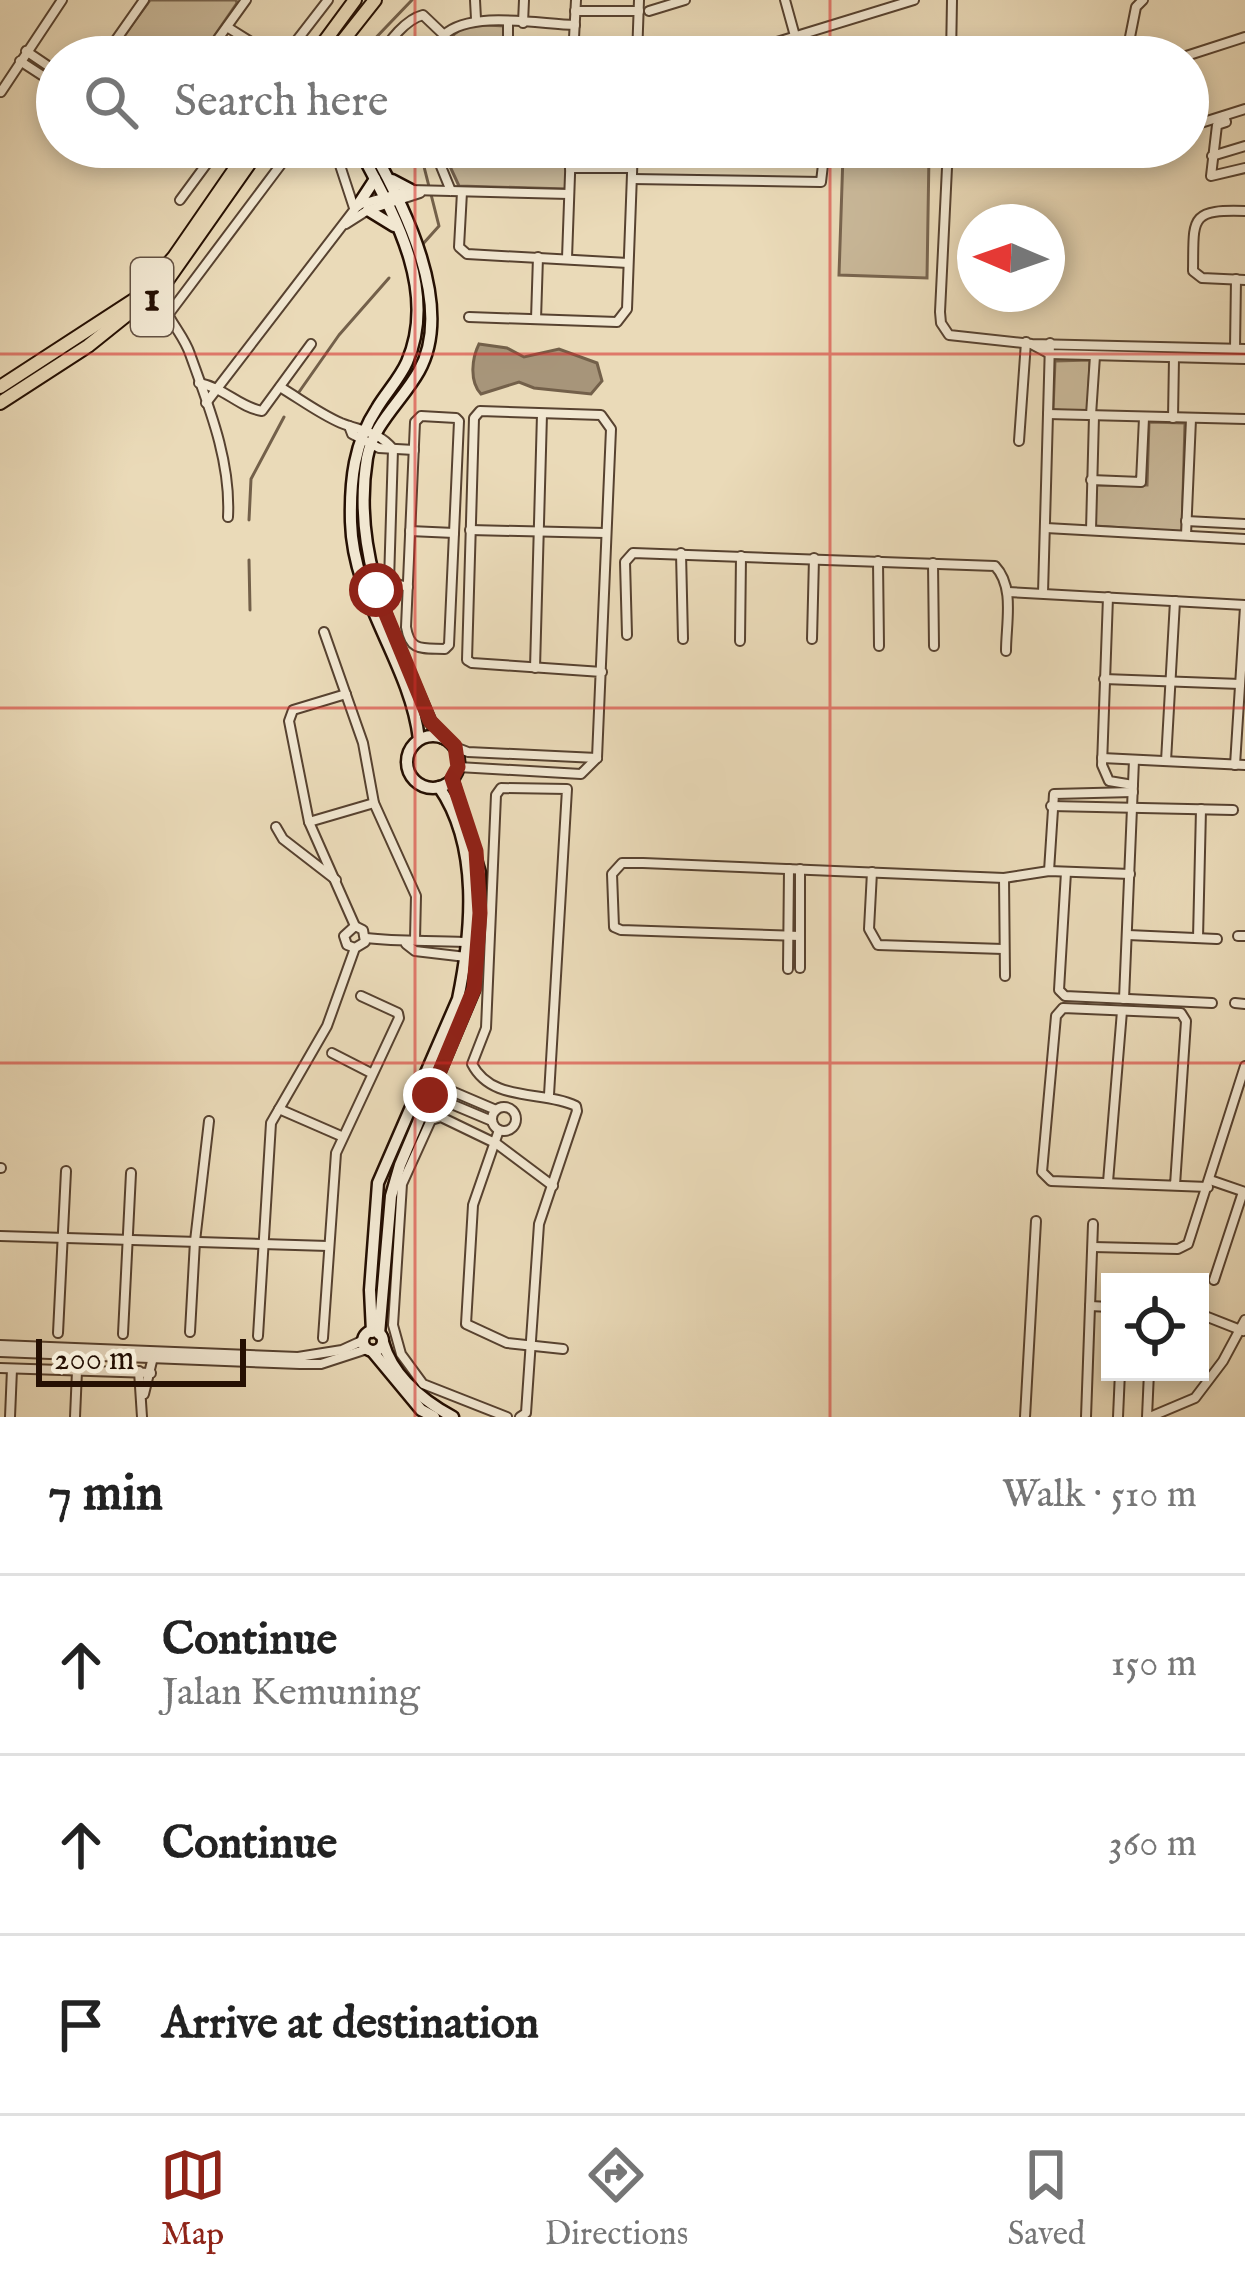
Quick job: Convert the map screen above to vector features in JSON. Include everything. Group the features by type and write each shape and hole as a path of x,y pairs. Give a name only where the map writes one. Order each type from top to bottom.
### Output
{"main road":[{"path":"329,36 356,0"},
{"path":"350,36 375,0"},
{"name":"1","path":"0,388 140,296 174,257 235,168"},
{"name":"1","path":"0,403 130,314 164,285 246,168"}],"street":[{"path":"37,36 62,0"},
{"path":"119,36 144,0"},
{"path":"220,36 246,0"},
{"path":"300,36 328,0"},
{"path":"476,0 476,19"},
{"path":"523,23 524,0"},
{"path":"639,0 644,11 640,36"},
{"path":"574,36 575,6 644,11 685,0"},
{"path":"785,0 795,36 914,0"},
{"path":"951,36 952,0"},
{"path":"1132,36 1141,1"},
{"path":"396,36 413,17 427,16 444,35 476,19 574,25"},
{"path":"508,23 508,36"},
{"path":"227,27 241,36"},
{"path":"1,92 36,37"},
{"path":"1209,49 1245,38"},
{"path":"26,51 36,57"},
{"path":"20,62 36,72"},
{"path":"1209,121 1245,109"},
{"path":"1224,116 1226,122 1217,124 1213,132 1214,177 1245,168"},
{"path":"1211,156 1245,146"},
{"path":"180,200 204,168"},
{"path":"168,315 278,168"},
{"path":"341,168 360,208 397,228"},
{"path":"374,168 392,198 433,305 432,325 419,371 355,452 354,555 367,600 407,694 419,740"},
{"path":"378,168 380,176"},
{"path":"444,168 457,191 462,251 628,263"},
{"path":"567,258 570,168 821,182 823,168"},
{"path":"469,317 617,322 627,309 632,168"},
{"path":"947,168 941,323 956,337 1240,348 1240,280 1196,276 1194,223 1199,214 1210,210 1245,211"},
{"path":"380,176 420,192"},
{"path":"206,403 380,176"},
{"path":"350,192 354,196 367,193"},
{"path":"360,208 420,192 569,194"},
{"path":"392,198 419,295 418,334 370,434 367,561 398,646 430,721 455,746 468,752 597,758"},
{"path":"536,320 538,257"},
{"path":"164,285 161,298 181,330 230,484 228,518"},
{"path":"130,314 168,315"},
{"path":"1029,343 1050,354 1245,358"},
{"path":"1018,440 1029,343"},
{"path":"1043,593 1050,343"},
{"path":"199,383 220,387 262,411 310,344"},
{"path":"1091,530 1095,356"},
{"path":"1173,418 1174,358"},
{"path":"280,387 370,434 414,450"},
{"path":"443,738 419,740 409,752 407,768 423,786 439,787 455,773 581,774 597,758 602,672 609,422 594,414 480,411 474,418 465,653 472,663 602,672"},
{"path":"535,668 542,414"},
{"path":"1048,414 1245,419"},
{"path":"417,418 459,419 449,645 445,649 415,648 408,642 414,450 417,418"},
{"path":"1091,480 1141,482 1144,418"},
{"path":"1186,535 1191,419"},
{"path":"370,434 389,582 407,587"},
{"path":"1186,521 1245,524"},
{"path":"1046,528 1245,538"},
{"path":"410,530 454,532"},
{"path":"470,530 605,533"},
{"path":"681,553 683,639"},
{"path":"627,635 627,556 681,553 934,563 995,566 1005,578 1006,651"},
{"path":"740,641 741,556"},
{"path":"812,639 814,558"},
{"path":"878,561 879,646"},
{"path":"934,563 934,646"},
{"path":"1007,592 1245,606 1240,765 1102,758"},
{"path":"1108,597 1102,758 1109,781 1133,789"},
{"path":"1166,761 1175,602"},
{"path":"398,646 406,627"},
{"path":"324,632 363,742 374,803 416,896 410,941 415,951 471,952"},
{"path":"1104,679 1240,684"},
{"path":"346,694 293,710 290,715 309,822 355,926 366,938"},
{"path":"575,757 586,753 598,739"},
{"path":"434,1417 422,1410 373,1341 392,1196 426,1086 467,1013 480,874 455,773 455,746"},
{"path":"1124,999 1134,760"},
{"path":"439,787 460,829 468,860 471,952"},
{"path":"520,1417 526,1413 539,1224 577,1111 576,1106 549,1095 514,1095 476,1072 472,1064 486,1028 496,795 501,788 567,790 549,1095"},
{"path":"1048,871 1052,796 1058,791 1133,789"},
{"path":"309,822 374,803"},
{"path":"1051,806 1233,810"},
{"path":"1198,938 1201,809"},
{"path":"276,826 283,839 337,881"},
{"path":"800,936 614,927 612,874 622,863 1004,878 1048,871 1130,874"},
{"path":"788,969 789,869"},
{"path":"800,869 800,968"},
{"path":"872,872 870,937 878,945 1003,949"},
{"path":"1066,872 1060,989 1065,996 1212,1003"},
{"path":"1004,878 1004,976"},
{"path":"355,926 346,930 344,939 355,948"},
{"path":"1127,935 1216,939"},
{"path":"258,1336 271,1123 327,1026 355,948 366,938 471,952"},
{"path":"323,1339 336,1153 399,1016 361,996"},
{"path":"1175,1185 1186,1021 1181,1013 1063,1008 1055,1016 1042,1172 1051,1181 1175,1185 1209,1183 1244,1192 1214,1280"},
{"path":"1108,1182 1122,1010"},
{"path":"332,1053 371,1073"},
{"path":"1093,1247 1185,1247 1245,1066"},
{"path":"426,1086 496,1110 508,1108 514,1113 514,1124 499,1130"},
{"path":"426,1086 492,1121 499,1130 473,1205 464,1317 471,1328 507,1343 563,1349"},
{"path":"508,1108 514,1095"},
{"path":"279,1109 341,1136"},
{"path":"492,1121 496,1110"},
{"path":"507,1417 423,1384 401,1354 392,1322 403,1184 431,1120 441,1117 497,1144 553,1186"},
{"path":"190,1332 209,1121"},
{"path":"58,1333 66,1171"},
{"path":"123,1334 131,1173"},
{"path":"1025,1417 1036,1222"},
{"path":"1086,1417 1093,1224"},
{"path":"0,1236 328,1246"},
{"path":"1090,1306 1101,1306"},
{"path":"1149,1381 1149,1417 1196,1398 1244,1327 1209,1317"},
{"path":"0,1348 321,1364 373,1341"},
{"path":"373,1341 414,1391 453,1417"},
{"path":"140,1355 142,1417"},
{"path":"142,1402 153,1355"},
{"path":"0,1368 151,1373"},
{"path":"10,1417 12,1369"},
{"path":"76,1417 77,1371"},
{"path":"1118,1417 1120,1381"}],"shaded area":[{"path":"150,0 237,3 214,36 123,36"},
{"path":"468,24 505,26 505,36 453,35"},
{"path":"451,168 566,168 566,189 459,186"},
{"path":"843,168 929,168 927,278 839,275"},
{"path":"479,344 507,348 524,357 559,349 597,363 602,381 591,394 519,382 481,394 473,369"},
{"path":"1090,360 1088,412 1053,410 1055,361"},
{"path":"1149,422 1185,423 1182,532 1095,526 1096,485 1147,485"}],"waterway":[{"path":"377,36 412,0"},
{"path":"422,245 439,226 424,168"},
{"path":"299,392 339,335 389,278"},
{"path":"249,520 251,479 284,417"},
{"path":"249,560 250,610"}],"route":[{"path":"376,590 430,721 455,746 458,767 452,778 480,874 474,989 430,1095"}]}
